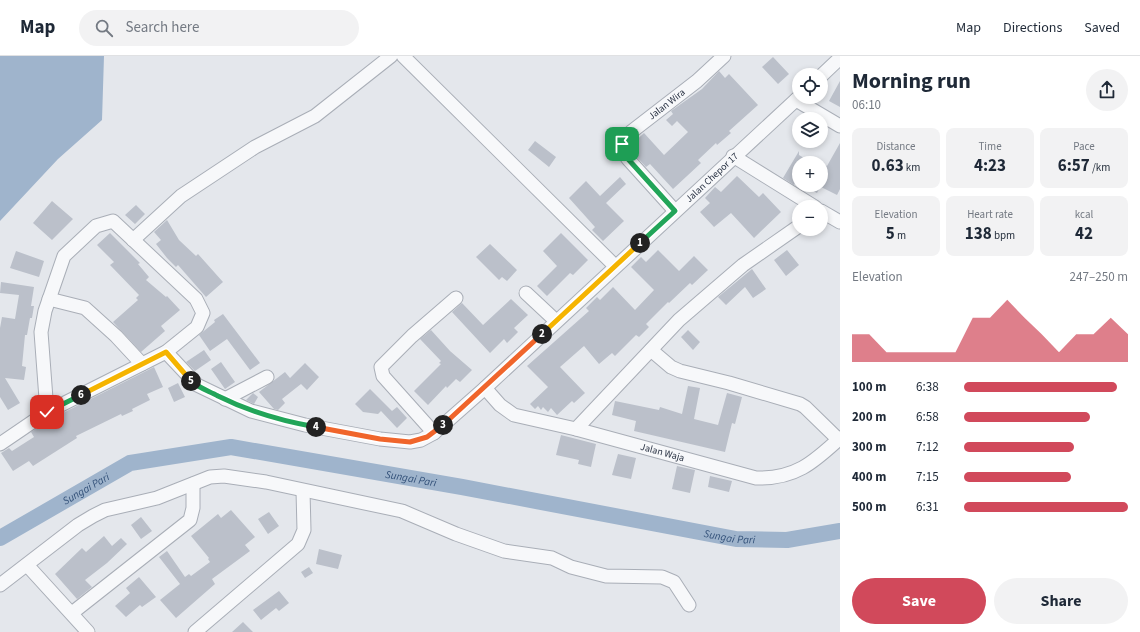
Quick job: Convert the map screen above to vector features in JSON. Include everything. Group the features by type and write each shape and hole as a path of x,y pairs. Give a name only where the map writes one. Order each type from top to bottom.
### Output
{"street":[{"path":"134,240 181,196 255,147 315,116 391,56"},
{"path":"403,56 615,266"},
{"name":"Jalan Wira","path":"675,211 628,159 623,152 622,144 631,132 697,80 724,56"},
{"path":"828,69 840,58"},
{"name":"Jalan Chepor 17","path":"166,352 192,382 251,411 279,420 380,439 410,442 420,440 434,433 485,388 734,156 792,104"},
{"path":"806,104 840,126"},
{"path":"734,156 804,200"},
{"path":"828,215 840,222"},
{"path":"0,444 47,412 166,352 197,327 202,313 196,299 113,221 96,226 64,256 49,299 41,332 47,412"},
{"path":"576,429 679,320 743,265 792,231"},
{"path":"526,294 556,321"},
{"path":"434,433 383,376 381,367 412,336 456,298"},
{"path":"49,299 85,308 116,336 142,364"},
{"path":"651,350 671,367 680,371 729,383 800,404 839,439"},
{"path":"225,399 267,377"},
{"name":"Jalan Waja","path":"485,388 500,404 514,415 576,429 756,478 771,479 800,470 815,462 839,439"},
{"path":"0,585 28,565 78,525 105,510 157,498 210,477 224,476 249,479 402,511 456,534 504,551 552,558 571,567 606,576 662,577 674,582 689,605"},
{"path":"72,614 190,520 193,508 193,484"},
{"path":"195,632 298,544 304,530 303,491"},
{"path":"28,565 88,632"}],"water":[{"path":"0,56 104,56 102,120 58,159 0,221"}],"building":[{"path":"773,57 789,74 778,84 762,67"},
{"path":"719,71 725,78 729,74 758,105 729,131 731,133 717,145 716,143 698,160 701,163 673,189 650,164 646,167 634,154 630,146 644,133 664,155 688,132 677,121 672,126 666,120 673,114 671,111 702,89"},
{"path":"840,81 840,107 829,101"},
{"path":"535,141 556,157 549,167 528,150"},
{"path":"840,143 840,189 837,195 828,190 828,164"},
{"path":"792,163 792,184 783,178"},
{"path":"737,176 759,197 763,193 781,212 754,238 731,213 714,227 700,212 710,203 705,198 715,187 721,192"},
{"path":"620,177 626,184 606,203 624,221 603,241 592,230 595,227 569,198 586,181 600,196"},
{"path":"52,201 73,219 52,240 33,223"},
{"path":"136,205 145,214 135,224 125,215"},
{"path":"167,220 179,240 196,256 198,254 223,282 206,297 178,265 176,267 167,258 156,244 161,240 154,232"},
{"path":"110,233 140,263 138,264 149,277 146,280 166,297 167,296 180,310 161,326 165,331 141,352 113,322 138,300 136,298 139,295 110,265 114,262 97,245"},
{"path":"561,233 588,260 573,275 570,273 547,296 537,286 557,266 543,251"},
{"path":"490,244 517,270 507,281 502,277 499,280 476,257"},
{"path":"658,250 679,271 694,256 708,270 692,285 690,283 669,303 668,302 646,324 649,327 639,337 636,335 615,356 612,353 599,364 584,346 560,367 585,393 574,403 572,401 557,415 551,408 548,412 543,407 541,410 538,406 535,409 530,404 548,387 527,366 589,311 586,308 597,297 600,300 613,287 635,310 654,290 631,267 641,257 646,262"},
{"path":"787,250 799,265 786,276 774,260"},
{"path":"16,251 44,261 39,277 10,268"},
{"path":"752,269 766,289 753,298 745,287 726,305 718,297"},
{"path":"1,282 34,287 31,306 34,306 32,318 30,318 27,335 25,335 22,366 26,367 24,380 5,378 20,403 8,410 0,397 0,328 2,317 15,319 19,295 0,293"},
{"path":"511,299 528,315 514,328 518,332 507,343 504,339 490,353 452,312 462,303 483,325"},
{"path":"223,314 260,363 250,370 227,339 210,351 199,335 215,322 214,320"},
{"path":"431,330 450,351 472,370 460,382 456,379 447,388 446,386 428,405 414,391 441,364 439,363 441,361 420,339"},
{"path":"688,330 700,342 693,350 681,337"},
{"path":"204,350 211,360 195,371 186,362"},
{"path":"221,362 235,382 225,389 211,369"},
{"path":"305,363 319,377 307,390 301,384 282,399 285,403 278,410 274,409 259,392 285,372 290,378"},
{"path":"154,367 163,387 147,394 150,400 132,409 133,411 122,416 121,414 76,436 77,438 33,466 29,461 13,471 1,453 9,448 12,451 34,437 31,432 51,419"},
{"path":"178,383 185,397 174,402 168,388"},
{"path":"688,386 700,388 694,419 718,425 727,393 742,397 735,424 732,423 725,452 634,431 636,421 612,415 615,401 659,410 660,407 682,414"},
{"path":"370,389 392,411 397,407 407,418 397,428 381,411 378,414 363,412 355,404"},
{"path":"253,393 258,397 254,404 246,400"},
{"path":"561,435 596,444 591,467 578,464 579,460 556,455"},
{"path":"618,454 636,458 631,479 612,475"},
{"path":"677,466 695,470 690,493 672,489"},
{"path":"710,476 732,481 729,492 708,487"},
{"path":"231,510 255,537 245,545 250,551 212,579 215,584 176,618 160,600 180,584 159,557 167,551 185,577 189,574 191,576 210,562 208,559 209,558 191,536 218,514 221,518"},
{"path":"269,512 279,526 268,534 258,519"},
{"path":"141,517 152,531 141,539 131,525"},
{"path":"104,536 112,546 121,538 127,544 107,563 85,580 92,587 77,599 55,574 82,548 86,552"},
{"path":"319,549 342,555 338,569 316,564"},
{"path":"309,567 313,573 305,578 301,572"},
{"path":"139,577 156,597 142,607 140,605 126,617 115,606 130,593 126,588"},
{"path":"279,591 289,603 279,611 276,608 261,620 253,610"},
{"path":"243,622 253,632 232,632"}],"waterway":[{"name":"Sungai Pari","path":"0,538 130,463 231,447 462,487 736,539 787,540 840,531"}],"route":[{"path":"47,412 166,352 196,385 251,411 279,420 380,439 415,442 427,437 434,433 485,388 675,211 628,159 623,152 622,144"}]}
